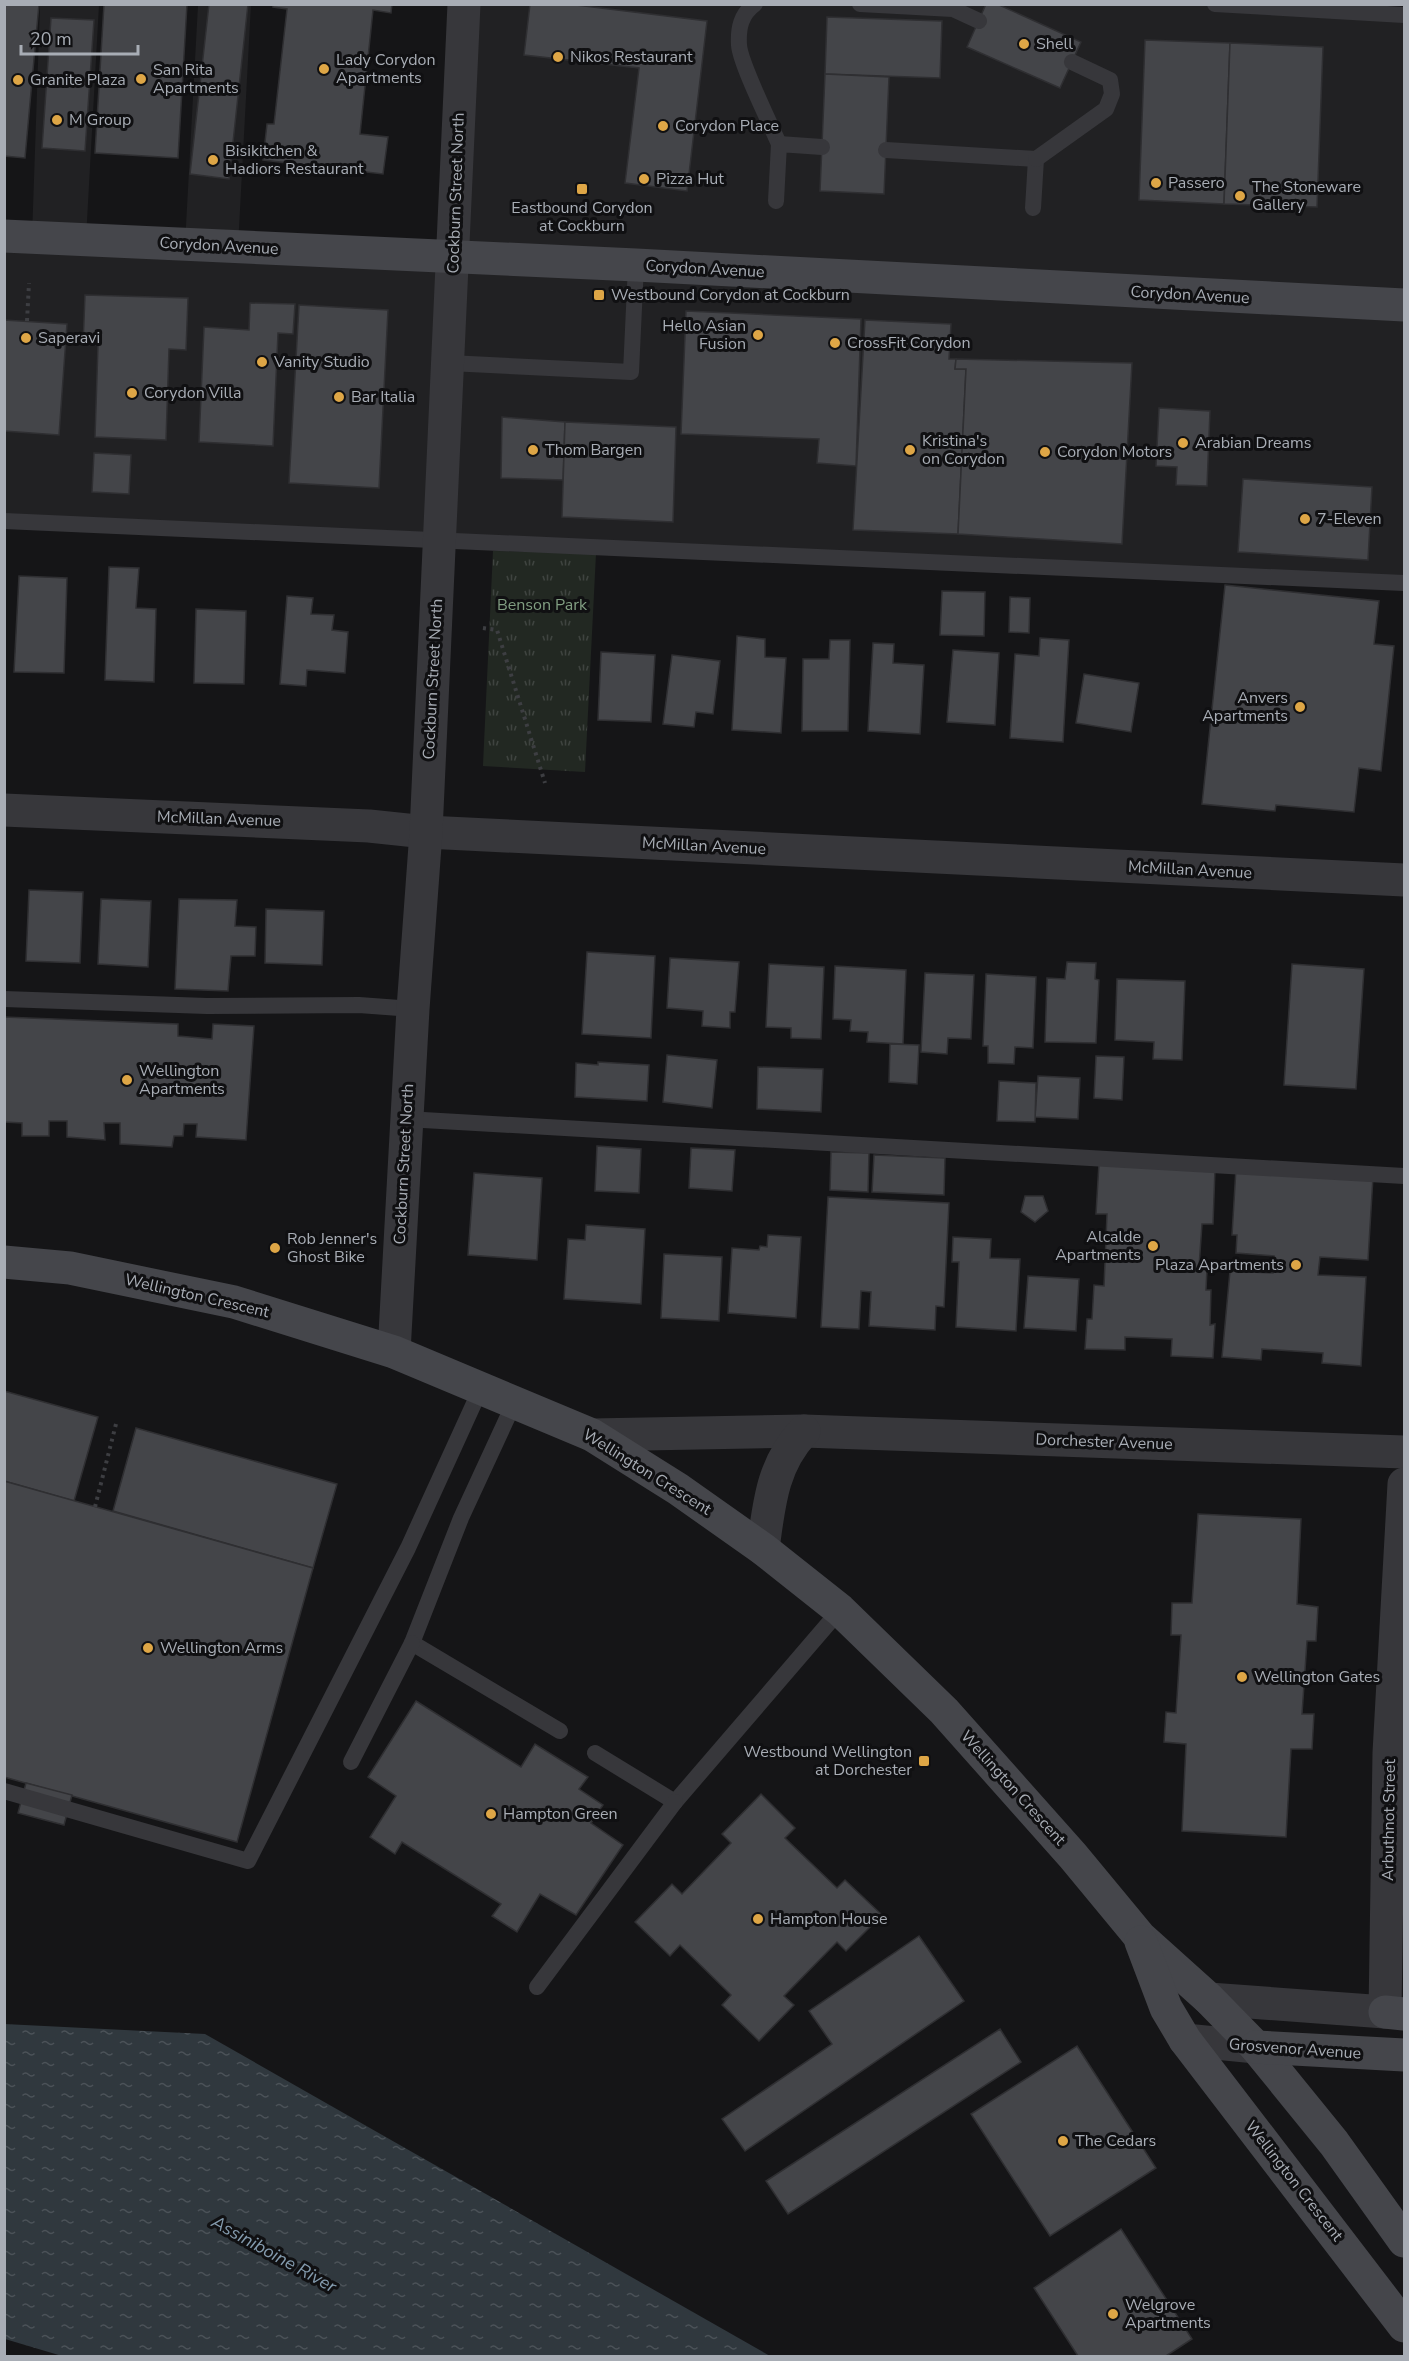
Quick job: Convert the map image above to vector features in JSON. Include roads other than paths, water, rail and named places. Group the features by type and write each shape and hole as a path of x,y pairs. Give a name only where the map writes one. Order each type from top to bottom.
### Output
{"street":[{"name":"Cockburn Street North","path":"394,1352 406,1119 426,832 464,4"},
{"name":"Corydon Avenue","path":"4,236 636,265 1404,305"},
{"name":"McMillan Avenue","path":"4,810 369,826 426,832 1404,880"},
{"name":"Wellington Crescent","path":"4,1262 70,1268 234,1302 394,1352 592,1435 678,1489 763,1548 840,1610 944,1711 1073,1856 1140,1937 1209,1999 1256,2047 1334,2143 1404,2241"},
{"name":"Dorchester Avenue","path":"592,1435 804,1431 1404,1452"},
{"path":"763,1548 779,1465 804,1431"},
{"name":"Arbuthnot Street","path":"1395,2013 1397,1754 1404,1484"},
{"name":"Wellington Crescent","path":"1140,1937 1166,2008 1185,2040 1404,2326"},
{"path":"1209,1999 1395,2013"},
{"name":"Grosvenor Avenue","path":"1185,2040 1256,2047 1404,2055"}],"lane":[{"path":"755,4 746,11 740,24 739,47 779,144 776,201"},
{"path":"860,4 953,9 979,21"},
{"path":"1215,4 1404,15"},
{"path":"886,150 1036,159 1106,109 1112,94 1110,80 1072,62"},
{"path":"779,144 822,147"},
{"path":"1033,208 1036,159"},
{"path":"449,363 631,372 636,265"},
{"path":"4,521 1404,583"},
{"path":"4,999 207,1006 359,1005 413,1009"},
{"path":"406,1119 1404,1176"},
{"path":"4,1791 248,1861 408,1548 482,1388"},
{"path":"351,1762 412,1642 461,1518 515,1401"},
{"path":"537,1987 675,1802 840,1610"},
{"path":"412,1642 560,1731"},
{"path":"595,1753 675,1802"}],"water":[{"name":"Assiniboine River","path":"4,2024 205,2034 770,2356 62,2356 5,2339"}],"place":[{"name":"Shell","path":"1024,44"},
{"name":"Nikos Restaurant","path":"558,57"},
{"name":"Lady Corydon Apartments","path":"324,69"},
{"name":"San Rita Apartments","path":"141,79"},
{"name":"Granite Plaza","path":"18,80"},
{"name":"M Group","path":"57,120"},
{"name":"Corydon Place","path":"663,126"},
{"name":"Bisikitchen & Hadiors Restaurant","path":"213,160"},
{"name":"Pizza Hut","path":"644,179"},
{"name":"Passero","path":"1156,183"},
{"name":"Eastbound Corydon at Cockburn","path":"582,189"},
{"name":"The Stoneware Gallery","path":"1240,196"},
{"name":"Westbound Corydon at Cockburn","path":"599,295"},
{"name":"Hello Asian Fusion","path":"758,335"},
{"name":"Saperavi","path":"26,338"},
{"name":"CrossFit Corydon","path":"835,343"},
{"name":"Vanity Studio","path":"262,362"},
{"name":"Corydon Villa","path":"132,393"},
{"name":"Bar Italia","path":"339,397"},
{"name":"Arabian Dreams","path":"1183,443"},
{"name":"Thom Bargen","path":"533,450"},
{"name":"Kristina's on Corydon","path":"910,450"},
{"name":"Corydon Motors","path":"1045,452"},
{"name":"7-Eleven","path":"1305,519"},
{"name":"Anvers Apartments","path":"1300,707"},
{"name":"Wellington Apartments","path":"127,1080"},
{"name":"Alcalde Apartments","path":"1153,1246"},
{"name":"Rob Jenner's Ghost Bike","path":"275,1248"},
{"name":"Plaza Apartments","path":"1296,1265"},
{"name":"Wellington Arms","path":"148,1648"},
{"name":"Wellington Gates","path":"1242,1677"},
{"name":"Westbound Wellington at Dorchester","path":"924,1761"},
{"name":"Hampton Green","path":"491,1814"},
{"name":"Hampton House","path":"758,1919"},
{"name":"The Cedars","path":"1063,2141"},
{"name":"Welgrove Apartments","path":"1113,2314"}],"park label":[{"name":"Benson Park","path":"542,605"}]}
